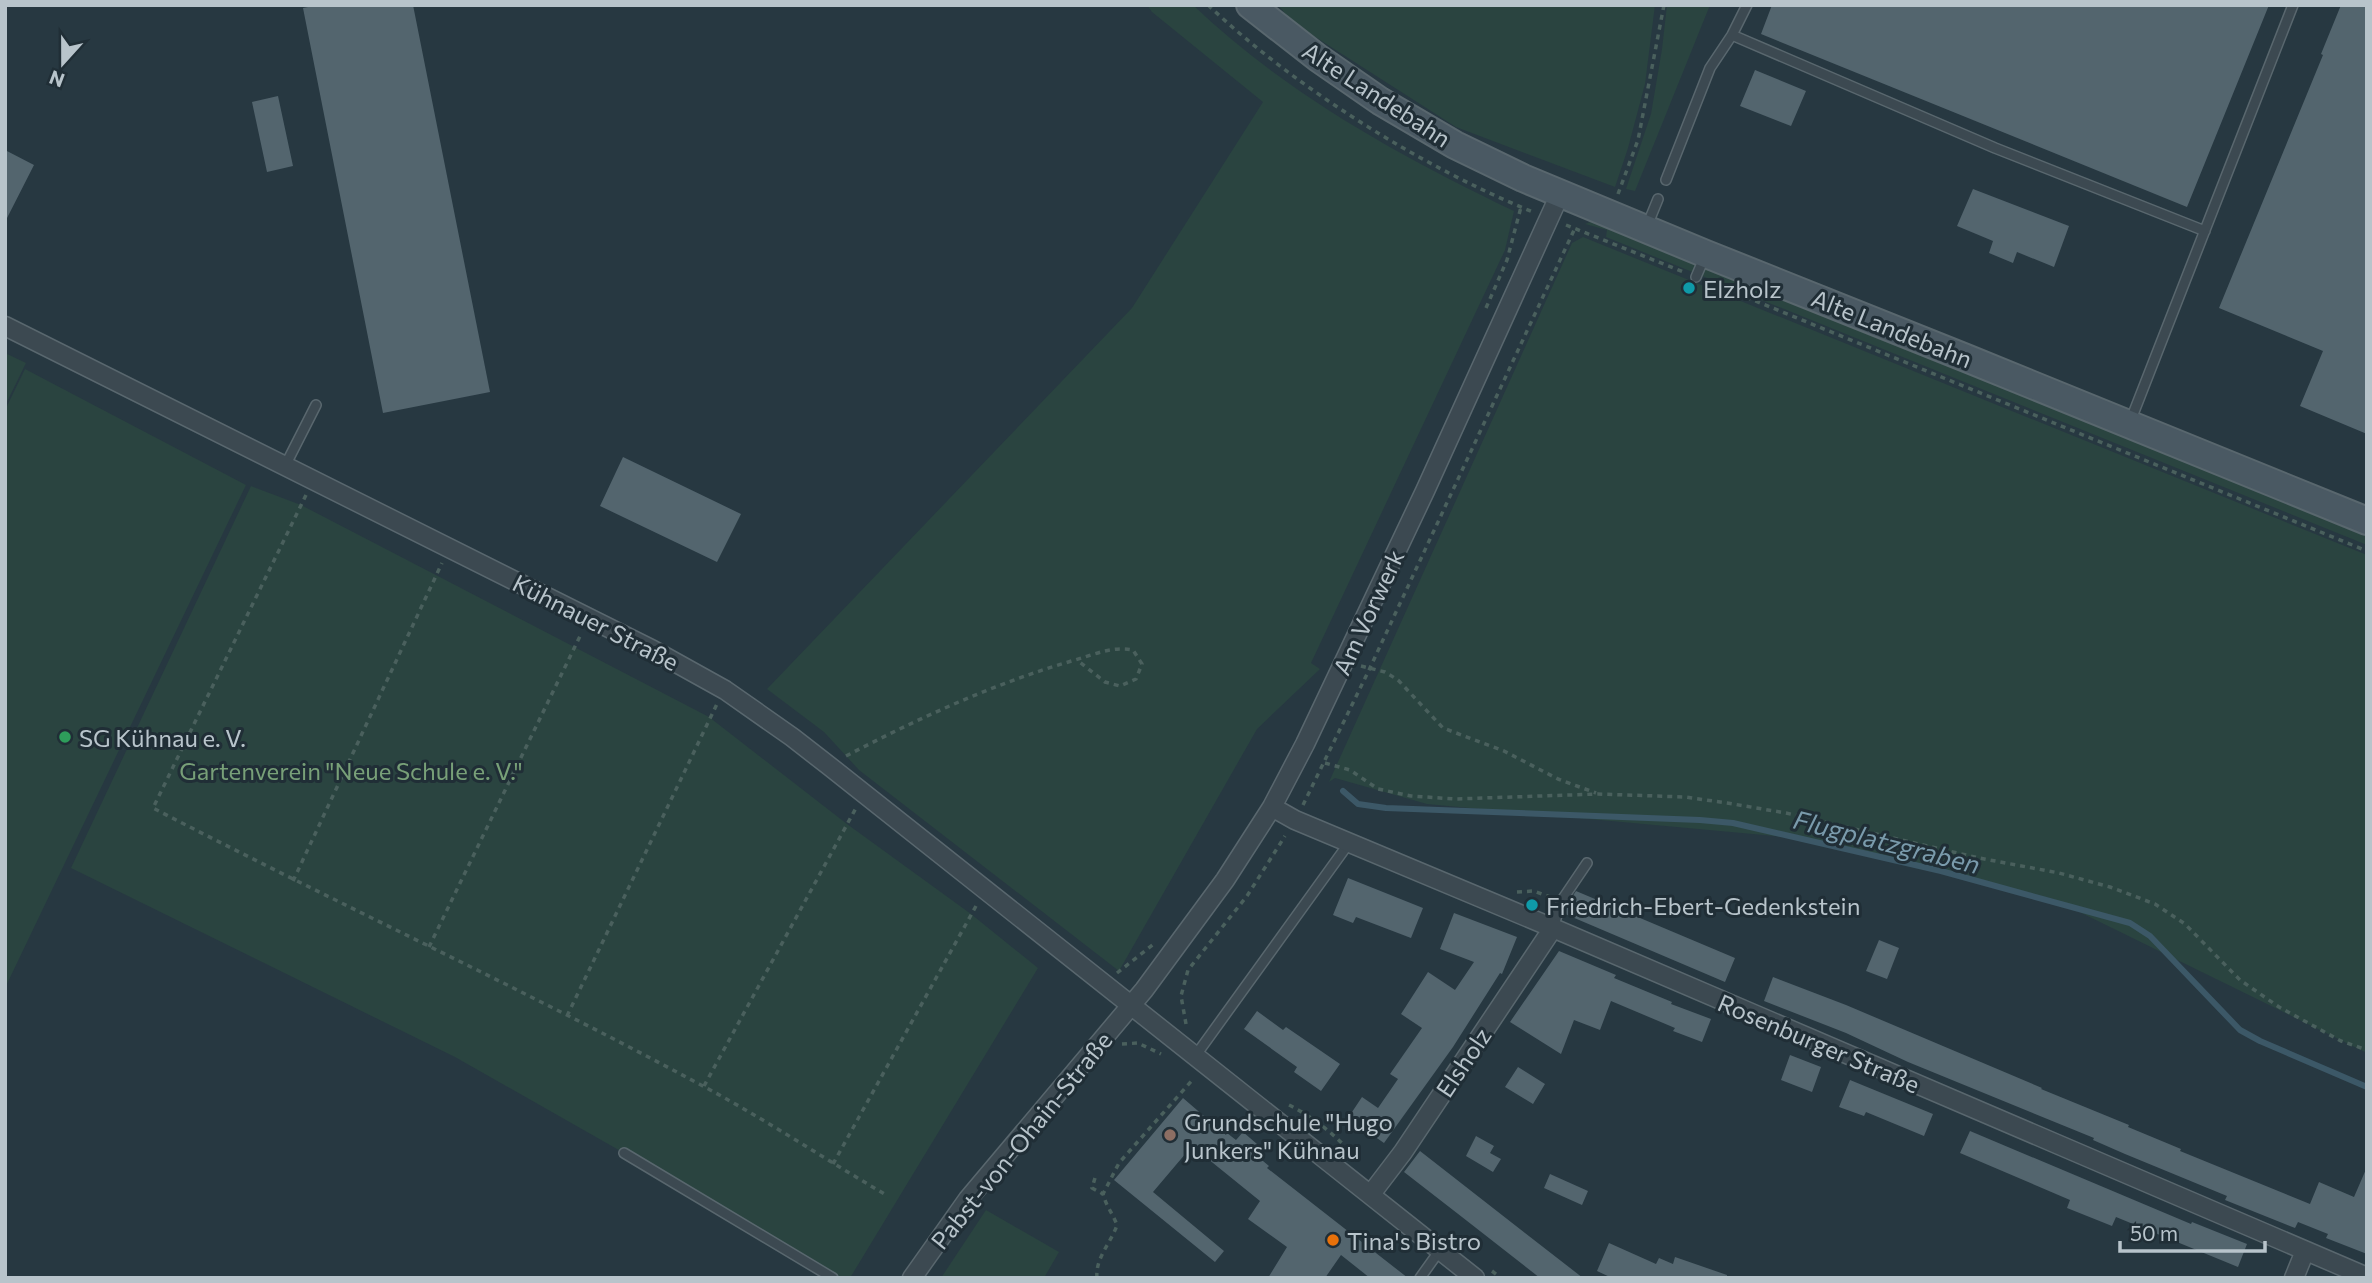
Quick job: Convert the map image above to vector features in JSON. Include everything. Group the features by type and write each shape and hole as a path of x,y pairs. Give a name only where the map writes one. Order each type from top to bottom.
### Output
{"main road":[{"name":"Alte Landebahn","path":"1250,5 1318,58 1410,119 1488,162 1645,229 1701,266 2129,424 2367,522"}],"street":[{"name":"Am Vorwerk","path":"1132,1005 1225,880 1290,776 1560,194"},
{"name":"Kühnauer Straße","path":"5,326 589,618 725,690 781,729 988,890 1475,1278"},
{"name":"Rosenburger Straße","path":"1272,807 1349,844 2367,1277"},
{"name":"Elsholz","path":"1371,1195 1403,1152 1553,929"},
{"name":"Pabst-von-Ohain-Straße","path":"912,1278 968,1199 1132,1005"},
{"path":"2294,1278 2305,1251"}],"lane":[{"path":"1666,180 1710,68 1747,5"},
{"path":"2129,424 2293,5"},
{"path":"1731,36 1995,148 2205,231"},
{"path":"1645,229 1658,199"},
{"path":"285,466 316,405"},
{"path":"1196,1055 1349,844"},
{"path":"1553,929 1562,900 1587,863"},
{"path":"624,1153 833,1278"},
{"path":"1420,1278 1440,1250"}],"path":[{"path":"1609,214 1638,140 1664,5"},
{"path":"1485,311 1507,260 1521,207"},
{"path":"313,480 153,808 293,881 704,1086 888,1196"},
{"path":"293,881 449,548"},
{"path":"429,947 589,618"},
{"path":"828,765 918,719 1047,668 1119,647 1133,650 1142,664 1136,679 1120,686 1105,682 1077,660"},
{"path":"1345,659 1369,670 1385,672 1398,680 1443,728 1504,751 1558,779 1598,794"},
{"path":"567,1016 709,717 725,690"},
{"path":"1325,763 1350,770 1378,789 1411,796 1455,799 1598,794 1685,797 1786,813 1979,858 2059,873 2110,887 2155,904 2185,924 2240,980 2279,1007 2341,1041 2367,1049"},
{"path":"704,1086 864,794"},
{"path":"833,1164 971,914 988,890"},
{"path":"1104,983 1156,942"},
{"path":"1097,1278 1096,1268 1117,1226 1103,1194 1119,1163 1194,1079"},
{"path":"1095,1178 1092,1188 1103,1194"}],"green space":[{"path":"1147,5 1193,5 1266,67 1345,120 1428,168 1514,211 1505,250 1311,663 1320,669 1257,729 1119,971 859,770 824,732 767,689 1132,308 1263,102 1152,12"},
{"path":"1278,5 1655,5 1645,84 1615,187 1456,127 1292,22"},
{"path":"1667,5 1710,5 1635,191 1626,189 1651,114"},
{"path":"1600,223 2367,533 2367,545 1606,237 1607,230 1585,224"},
{"path":"1583,237 2367,555 2367,1053 2053,899 1795,838 1427,804 1335,778 1329,782 1572,243"},
{"path":"5,353 26,363 5,406"},
{"name":"SG Kühnau e. V.","path":"25,369 246,485 5,988 5,410"},
{"name":"Gartenverein \"Neue Schule e. V.\"","path":"251,486 301,505 709,717 847,824 971,914 1038,968 850,1278 842,1278 754,1234 624,1153 455,1057 71,868"},
{"path":"986,1210 1059,1252 1044,1278 941,1278"}],"building":[{"path":"318,5 413,5 490,392 383,413 303,8"},
{"path":"1772,5 2269,5 2187,207 1761,34"},
{"path":"2341,5 2367,5 2367,434 2300,406 2323,351 2219,308"},
{"path":"1755,70 1806,91 1791,126 1740,106"},
{"path":"278,96 293,166 267,172 252,102"},
{"path":"5,150 34,165 5,222"},
{"path":"1973,189 2069,226 2054,267 2017,252 2013,263 1989,253 1993,241 1957,226"},
{"path":"623,457 741,514 717,562 600,506"},
{"path":"1348,878 1423,908 1411,938 1356,917 1353,923 1333,915"},
{"path":"1576,891 1735,958 1725,982 1565,914"},
{"path":"1454,913 1517,937 1502,974 1500,973 1453,1047 1384,1143 1348,1118 1362,1097 1378,1108 1398,1079 1390,1074 1422,1028 1401,1014 1428,972 1455,990 1474,962 1440,949"},
{"path":"1879,940 1899,948 1887,979 1866,971"},
{"path":"1559,951 1616,975 1614,978 1672,1002 1671,1004 1711,1019 1702,1042 1611,1001 1600,1030 1574,1020 1561,1054 1510,1022"},
{"path":"1773,977 1846,1005 2129,1125 2128,1127 2181,1149 2180,1151 2310,1204 2319,1182 2354,1197 2367,1167 2367,1254 2326,1238 2328,1234 2298,1222 2295,1228 2225,1200 2227,1196 2125,1154 2093,1140 2094,1138 1764,1001"},
{"path":"1257,1011 1283,1030 1286,1027 1340,1064 1321,1091 1294,1072 1297,1067 1244,1029"},
{"path":"1790,1055 1821,1067 1812,1092 1781,1080"},
{"path":"1518,1067 1545,1084 1533,1104 1505,1087"},
{"path":"1850,1080 1933,1114 1924,1136 1866,1112 1864,1116 1839,1107"},
{"path":"1183,1098 1226,1135 1227,1133 1236,1140 1243,1132 1257,1144 1251,1151 1269,1166 1267,1168 1408,1278 1370,1278 1341,1255 1325,1278 1268,1278 1287,1247 1248,1219 1260,1201 1192,1146 1153,1192 1224,1251 1215,1262 1114,1180"},
{"path":"1970,1131 2191,1224 2192,1222 2247,1244 2238,1267 2116,1217 2112,1226 2067,1208 2070,1200 1960,1153"},
{"path":"1476,1136 1494,1146 1490,1153 1501,1159 1493,1172 1466,1156"},
{"path":"1420,1151 1583,1278 1540,1278 1404,1172"},
{"path":"1550,1174 1588,1191 1582,1205 1544,1188"},
{"path":"1609,1243 1656,1264 1659,1258 1673,1264 1675,1257 1727,1275 1727,1278 1612,1278 1597,1271"}],"waterway":[{"name":"Flugplatzgraben","path":"1343,791 1358,804 1386,808 1733,823 1941,871 2130,923 2150,936 2240,1030 2367,1087"}],"place":[{"name":"Elzholz","path":"1689,288"},
{"name":"SG Kühnau e. V.","path":"65,737"},
{"name":"Friedrich-Ebert-Gedenkstein","path":"1532,905"},
{"name":"Grundschule \"Hugo Junkers\" Kühnau","path":"1170,1135"},
{"name":"Tina's Bistro","path":"1333,1240"}]}
